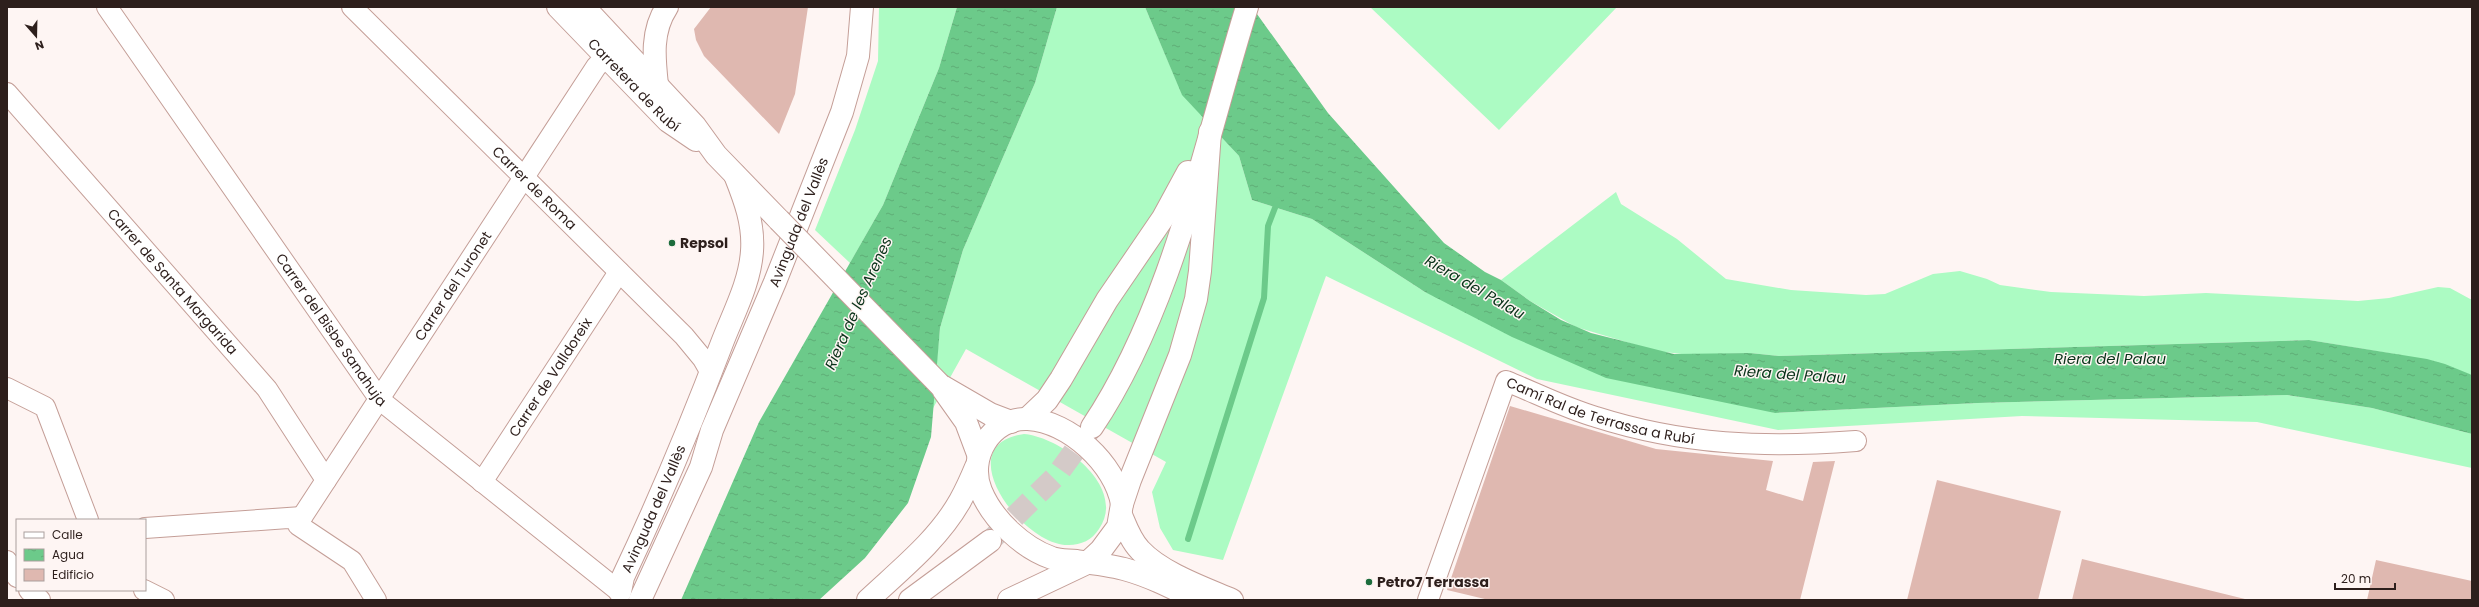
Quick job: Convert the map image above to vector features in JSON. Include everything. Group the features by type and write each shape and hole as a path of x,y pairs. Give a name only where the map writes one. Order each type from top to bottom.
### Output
{"main road":[{"name":"Carretera de Rubí","path":"558,7 668,121 716,155"},
{"name":"Carretera de Rubí","path":"584,7 674,102 695,126 716,155 940,385"},
{"path":"657,85 656,28 667,7"},
{"name":"Avinguda del Vallès","path":"640,600 701,467 712,430 775,282 842,112 858,56 862,7"},
{"path":"1092,427 1105,408 1143,332 1173,220 1210,132 1247,7"},
{"path":"606,56 622,62 650,86 674,102"},
{"path":"1009,600 1088,558 1118,527 1121,509 1189,328 1199,278 1210,132"},
{"name":"Avinguda del Vallès","path":"618,596 623,577 710,373 748,276 752,252 752,229 746,204 735,175"},
{"path":"868,600 907,565 937,533 960,501 983,444 994,432 1019,421 1047,400 1061,379 1092,323 1173,220"},
{"path":"940,385 990,414 1019,421 1050,424 1066,432 1097,458 1116,483 1121,509 1139,549 1150,559 1204,588 1232,600"},
{"path":"940,385 966,422 977,461 980,490 996,515 1007,528 1021,540 1052,558 1088,558 1142,574 1197,600"},
{"name":"Avinguda del Vallès","path":"618,596 634,578 690,465 712,430"},
{"path":"910,600 990,541"},
{"path":"926,600 962,563"}],"street":[{"name":"Carrer del Bisbe Sanahuja","path":"107,7 380,400 482,482 618,596"},
{"name":"Carrer de Roma","path":"352,7 522,178 684,336 703,359 710,373"},
{"name":"Carrer del Turonet","path":"302,517 380,400 522,178 596,67 606,56"},
{"name":"Carrer de Santa Margarida","path":"7,93 267,389 326,480"},
{"name":"Carrer de Valldoreix","path":"482,482 619,272"},
{"name":"Camí Ral de Terrassa a Rubí","path":"1428,600 1506,381 1595,417 1649,431 1705,441 1764,446 1856,441"},
{"path":"7,388 45,407 88,519"},
{"path":"146,528 302,517"},
{"path":"302,517 298,525 352,561 376,600"},
{"path":"7,562 16,576"},
{"path":"30,591 40,600"},
{"path":"146,591 164,600"}],"shaded area":[{"path":"879,7 957,7 939,68 883,205 850,263 815,230 855,130 878,61"},
{"path":"1057,7 1145,7 1182,94 1239,156 1252,200 1312,219 1425,292 1775,413 1978,403 2287,395 2372,408 2472,434 2472,468 2257,422 2022,416 1778,430 1537,379 1326,276 1223,560 1173,550 1160,528 1152,492 1166,462 966,349 932,410 940,328 963,250 1035,83"},
{"path":"1370,7 1617,7 1499,130"},
{"path":"1616,192 1621,204 1677,239 1726,279 1791,290 1866,295 1885,294 1933,274 1960,271 1987,279 2000,285 2051,292 2144,296 2206,293 2358,301 2389,298 2438,287 2450,288 2472,300 2472,375 2394,354 2309,340 1779,356 1750,353 1690,355 1656,351 1576,327 1530,301 1501,280"},
{"path":"1024,434 1039,437 1072,454 1098,481 1105,497 1106,513 1099,529 1090,539 1073,545 1051,541 1032,530 1014,514 1000,494 992,474 992,456 1002,442"}],"water":[{"name":"Riera de les Arenes","path":"957,7 1057,7 1035,83 963,250 940,328 931,437 908,503 865,558 819,600 681,600 759,422 883,205 939,68"},
{"name":"Riera del Palau","path":"1145,7 1252,7 1328,113 1444,243 1485,272 1501,280 1530,301 1561,320 1591,333 1674,354 1750,353 1779,356 2309,340 2427,359 2445,364 2472,375 2472,434 2372,408 2287,395 1978,403 1775,413 1606,378 1512,337 1425,292 1312,219 1252,200 1239,156 1182,95"}],"building":[{"path":"711,7 808,7 795,94 779,134 704,56 696,40 694,29"},
{"path":"1510,406 1656,449 1773,461 1766,490 1803,501 1813,462 1835,461 1800,600 1489,600 1447,590"},
{"path":"1937,480 2061,511 2038,600 1907,600"},
{"path":"2082,559 2245,599 2245,600 2072,600"},
{"path":"2376,560 2472,581 2472,600 2367,600"}],"waterway":[{"path":"1188,539 1264,298 1268,226 1278,200"}],"tunnel":[{"path":"991,540 1057,475 1092,427"}],"place":[{"name":"Repsol","path":"672,243"},
{"name":"Petro7 Terrassa","path":"1369,582"}]}
